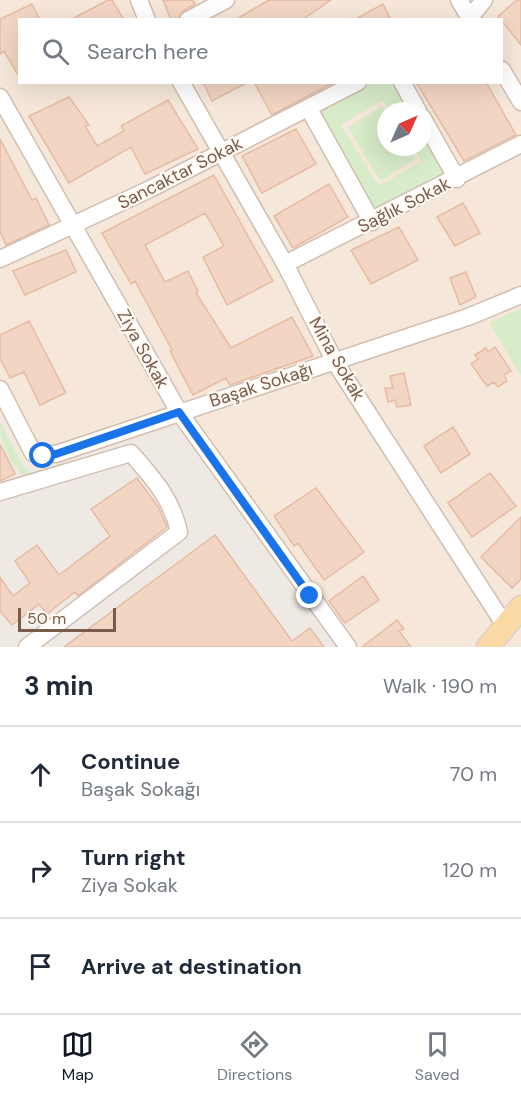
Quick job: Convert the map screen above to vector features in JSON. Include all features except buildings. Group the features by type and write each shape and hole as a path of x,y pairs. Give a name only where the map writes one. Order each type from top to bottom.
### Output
{"main road":[{"path":"489,647 521,607"}],"street":[{"path":"139,0 146,18"},
{"path":"192,18 226,0"},
{"path":"459,0 469,18"},
{"path":"471,18 484,0"},
{"path":"503,73 521,102"},
{"name":"Mina Sokak","path":"182,84 285,264 334,362 506,627"},
{"name":"Sancaktar Sokak","path":"0,260 75,226 354,84"},
{"path":"403,84 413,102"},
{"name":"Ziya Sokak","path":"0,97 179,412 348,647"},
{"path":"309,109 372,222"},
{"path":"431,133 457,179"},
{"name":"Sağlık Sokak","path":"285,264 457,179 521,144"},
{"name":"Başak Sokağı","path":"0,389 33,453 43,456 56,454 468,317 521,295"},
{"path":"0,492 131,453 158,484 174,510 179,532 27,647"}],"shaded area":[{"path":"0,0 521,0 521,647 0,647"},
{"path":"0,414 24,461 30,467 40,470 180,424 343,647 0,647"}],"green space":[{"path":"372,84 393,84 405,102 384,102 383,100 377,102 341,125 379,186 421,161 418,156 431,156 431,144 447,172 371,211 319,113"},
{"path":"377,109 377,156 414,156 416,159 380,181 348,127"},
{"path":"521,308 521,376 489,323"},
{"path":"0,422 22,464 31,473 26,478 7,453"}],"route":[{"path":"43,456 56,454 179,412 310,596"}]}
